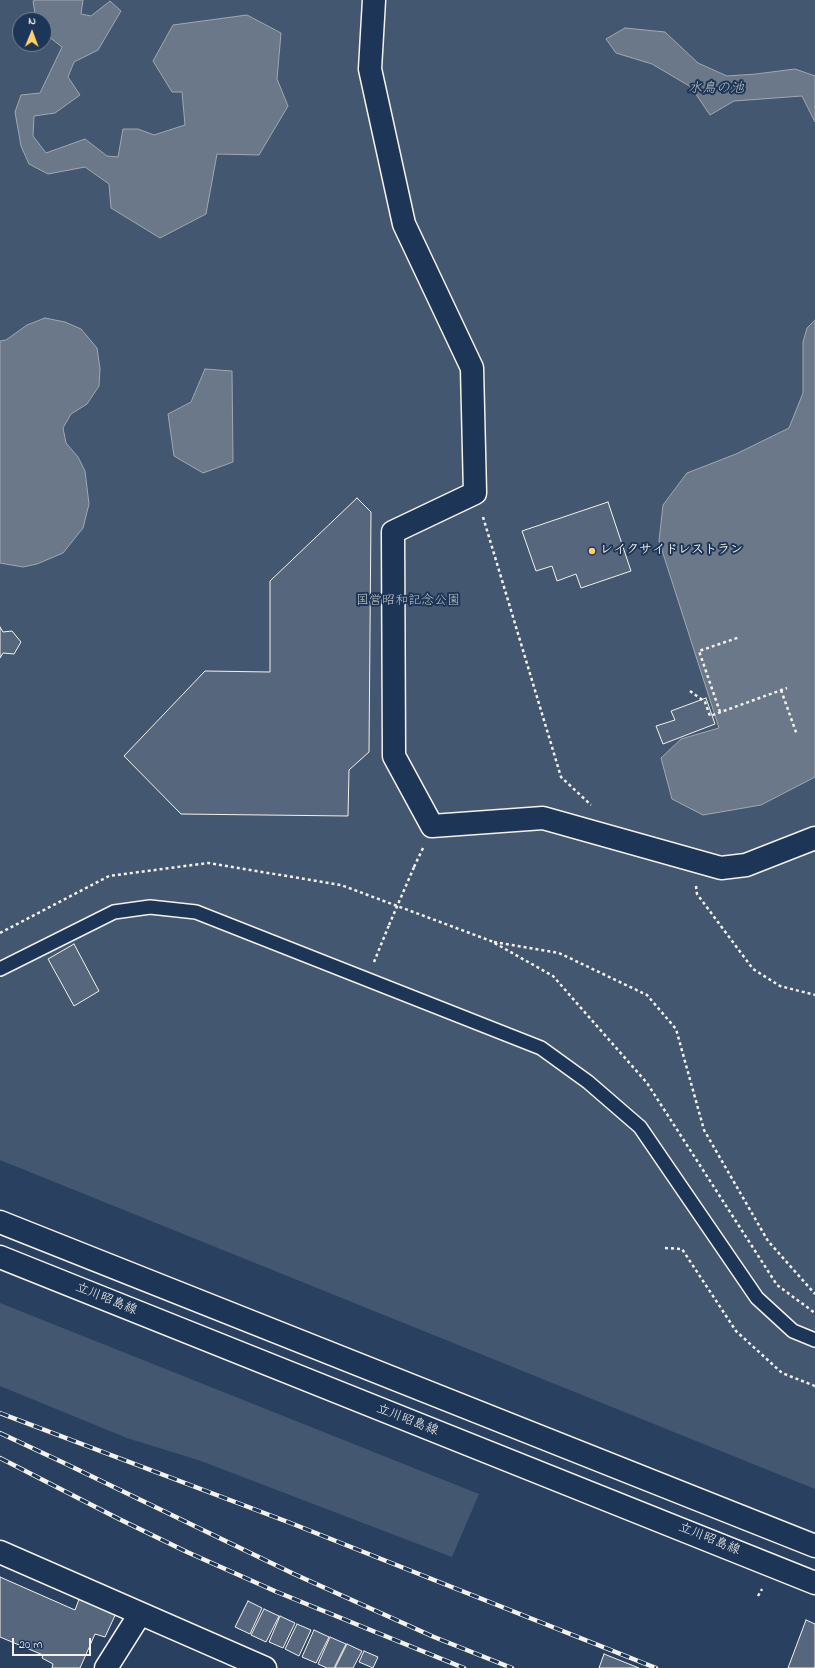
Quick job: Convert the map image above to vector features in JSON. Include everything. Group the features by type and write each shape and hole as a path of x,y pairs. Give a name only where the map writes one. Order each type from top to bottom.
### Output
{"main road":[{"path":"374,0 370,69 404,224 472,368 475,493 393,532 394,756 432,826 544,818 721,868 746,865 815,838"},
{"path":"0,1222 815,1546"},
{"name":"立川昭島線","path":"0,1257 815,1583"},
{"path":"0,1552 265,1668"},
{"path":"106,1668 140,1614"}],"lane":[{"path":"0,970 114,912 150,907 196,912 541,1048 588,1082 640,1128 757,1298 793,1331 815,1340"}],"path":[{"path":"475,493 561,777 593,807"},
{"path":"720,712 699,651 740,637"},
{"path":"690,691 705,702 710,716 787,688"},
{"path":"781,690 798,734"},
{"path":"689,859 698,894 753,969 780,986 815,995"},
{"path":"0,933 109,876 208,863 341,885 491,942 559,953 646,995 676,1028 704,1130 768,1241 815,1294"},
{"path":"366,980 414,867"},
{"path":"665,1248 682,1249 736,1331 782,1373 815,1386"},
{"path":"758,1596 761,1589"}],"green space":[{"name":"国営昭和記念公園","path":"0,0 815,0 815,1489 0,1160"},
{"path":"0,1303 479,1494 452,1557 201,1461 127,1438 0,1386"}],"water":[{"path":"83,0 81,14 91,16 110,1 121,11 98,50 74,62 68,77 80,95 55,113 34,116 33,136 46,153 85,139 107,156 118,157 123,129 138,129 154,135 185,125 182,92 172,92 153,61 173,25 247,15 281,33 277,79 288,106 259,155 217,154 206,214 160,238 111,208 109,184 85,167 48,174 29,164 21,146 15,112 21,95 40,93 62,47 52,39 52,12 35,12 33,1"},
{"name":"水鳥の池","path":"625,28 665,32 698,63 727,76 795,69 815,76 815,122 802,96 734,101 710,115 691,87 652,64 616,53 606,39"},
{"path":"45,318 65,322 81,329 97,348 100,369 99,386 87,404 71,414 63,428 66,443 78,457 85,471 89,504 83,528 63,553 37,564 23,567 0,563 0,341 6,340 27,325"},
{"path":"815,320 815,777 761,805 703,815 672,799 661,758 681,739 719,728 659,541 663,505 687,473 736,454 789,428 803,393 803,342 807,328"},
{"path":"205,369 232,371 233,462 203,473 174,456 168,414 191,402"}],"building":[{"path":"357,498 371,512 369,752 349,770 348,816 181,814 124,756 205,671 270,672 270,581"},
{"path":"608,502 631,571 581,588 576,574 557,581 552,566 536,571 522,531"},
{"path":"0,627 3,632 12,631 21,642 14,654 3,653 0,658"},
{"path":"706,698 715,724 663,744 656,726 675,720 671,711"},
{"path":"74,944 99,991 74,1006 48,959"},
{"path":"0,1577 75,1610 81,1594 118,1609 105,1637 95,1634 80,1668 52,1668 53,1664 42,1658 43,1655 0,1637"},
{"path":"248,1601 262,1608 250,1634 235,1627"},
{"path":"264,1609 279,1616 266,1642 251,1635"},
{"path":"280,1616 295,1623 283,1648 269,1642"},
{"path":"806,1620 815,1624 815,1668 788,1668"},
{"path":"297,1624 311,1630 299,1656 285,1649"},
{"path":"314,1630 329,1637 316,1663 302,1657"},
{"path":"330,1637 346,1644 334,1668 327,1668 318,1664"},
{"path":"347,1644 362,1651 353,1668 335,1668"},
{"path":"364,1651 378,1657 373,1668 359,1662"},
{"path":"604,1654 639,1668 599,1668"}],"railway":[{"path":"0,1413 288,1522 656,1668"},
{"path":"0,1433 294,1574 434,1637 512,1668"},
{"path":"0,1458 187,1552 277,1592 464,1668"}],"place":[{"name":"レイクサイドレストラン","path":"592,551"}]}
